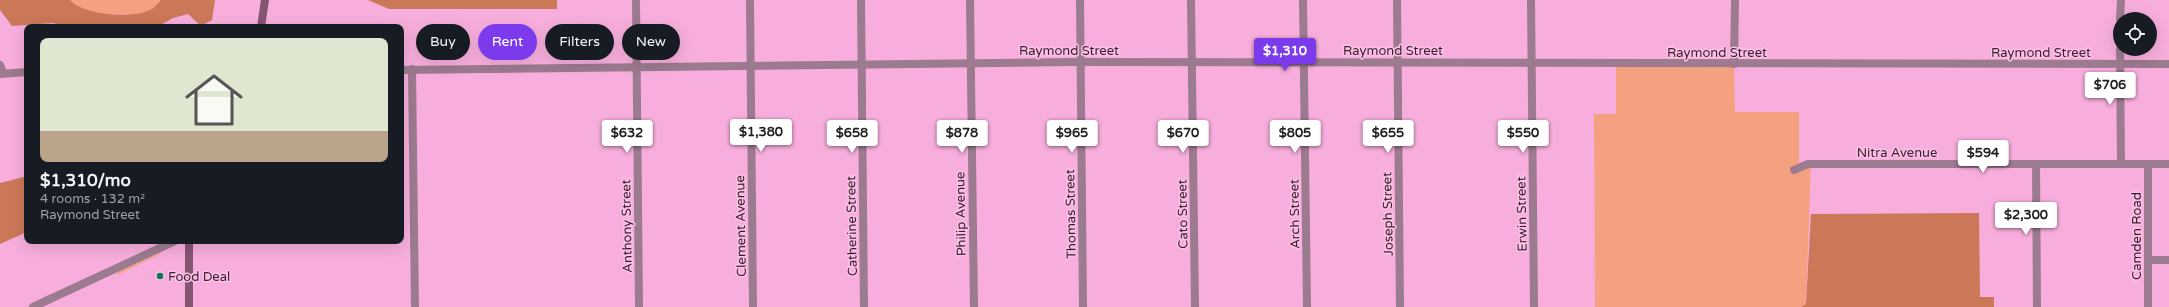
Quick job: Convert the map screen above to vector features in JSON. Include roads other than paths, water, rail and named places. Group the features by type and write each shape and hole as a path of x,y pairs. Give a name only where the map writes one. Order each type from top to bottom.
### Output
{"main road":[{"path":"261,24 265,0"},
{"path":"189,244 189,307"}],"street":[{"name":"Anthony Street","path":"636,0 639,307"},
{"name":"Clement Avenue","path":"750,0 753,307"},
{"name":"Catherine Street","path":"860,0 864,307"},
{"name":"Philip Avenue","path":"970,0 974,307"},
{"name":"Thomas Street","path":"1080,0 1083,307"},
{"name":"Cato Street","path":"1192,0 1195,307"},
{"name":"Arch Street","path":"1303,0 1307,307"},
{"name":"Joseph Street","path":"1396,0 1400,307"},
{"name":"Erwin Street","path":"1531,0 1534,307"},
{"path":"1734,64 1735,0"},
{"path":"2120,0 2120,12"},
{"path":"2120,56 2120,164"},
{"name":"Raymond Street","path":"404,70 637,66 1080,62 2169,64"},
{"path":"412,70 415,307"},
{"path":"1,71 24,72"},
{"name":"Nitra Avenue","path":"1794,170 1808,164 2169,164"},
{"path":"2036,164 2037,307"},
{"name":"Camden Road","path":"2148,164 2148,307"},
{"path":"33,307 170,244"},
{"path":"2148,260 2169,260"}],"place":[{"name":"Food Deal","path":"160,276"}]}
